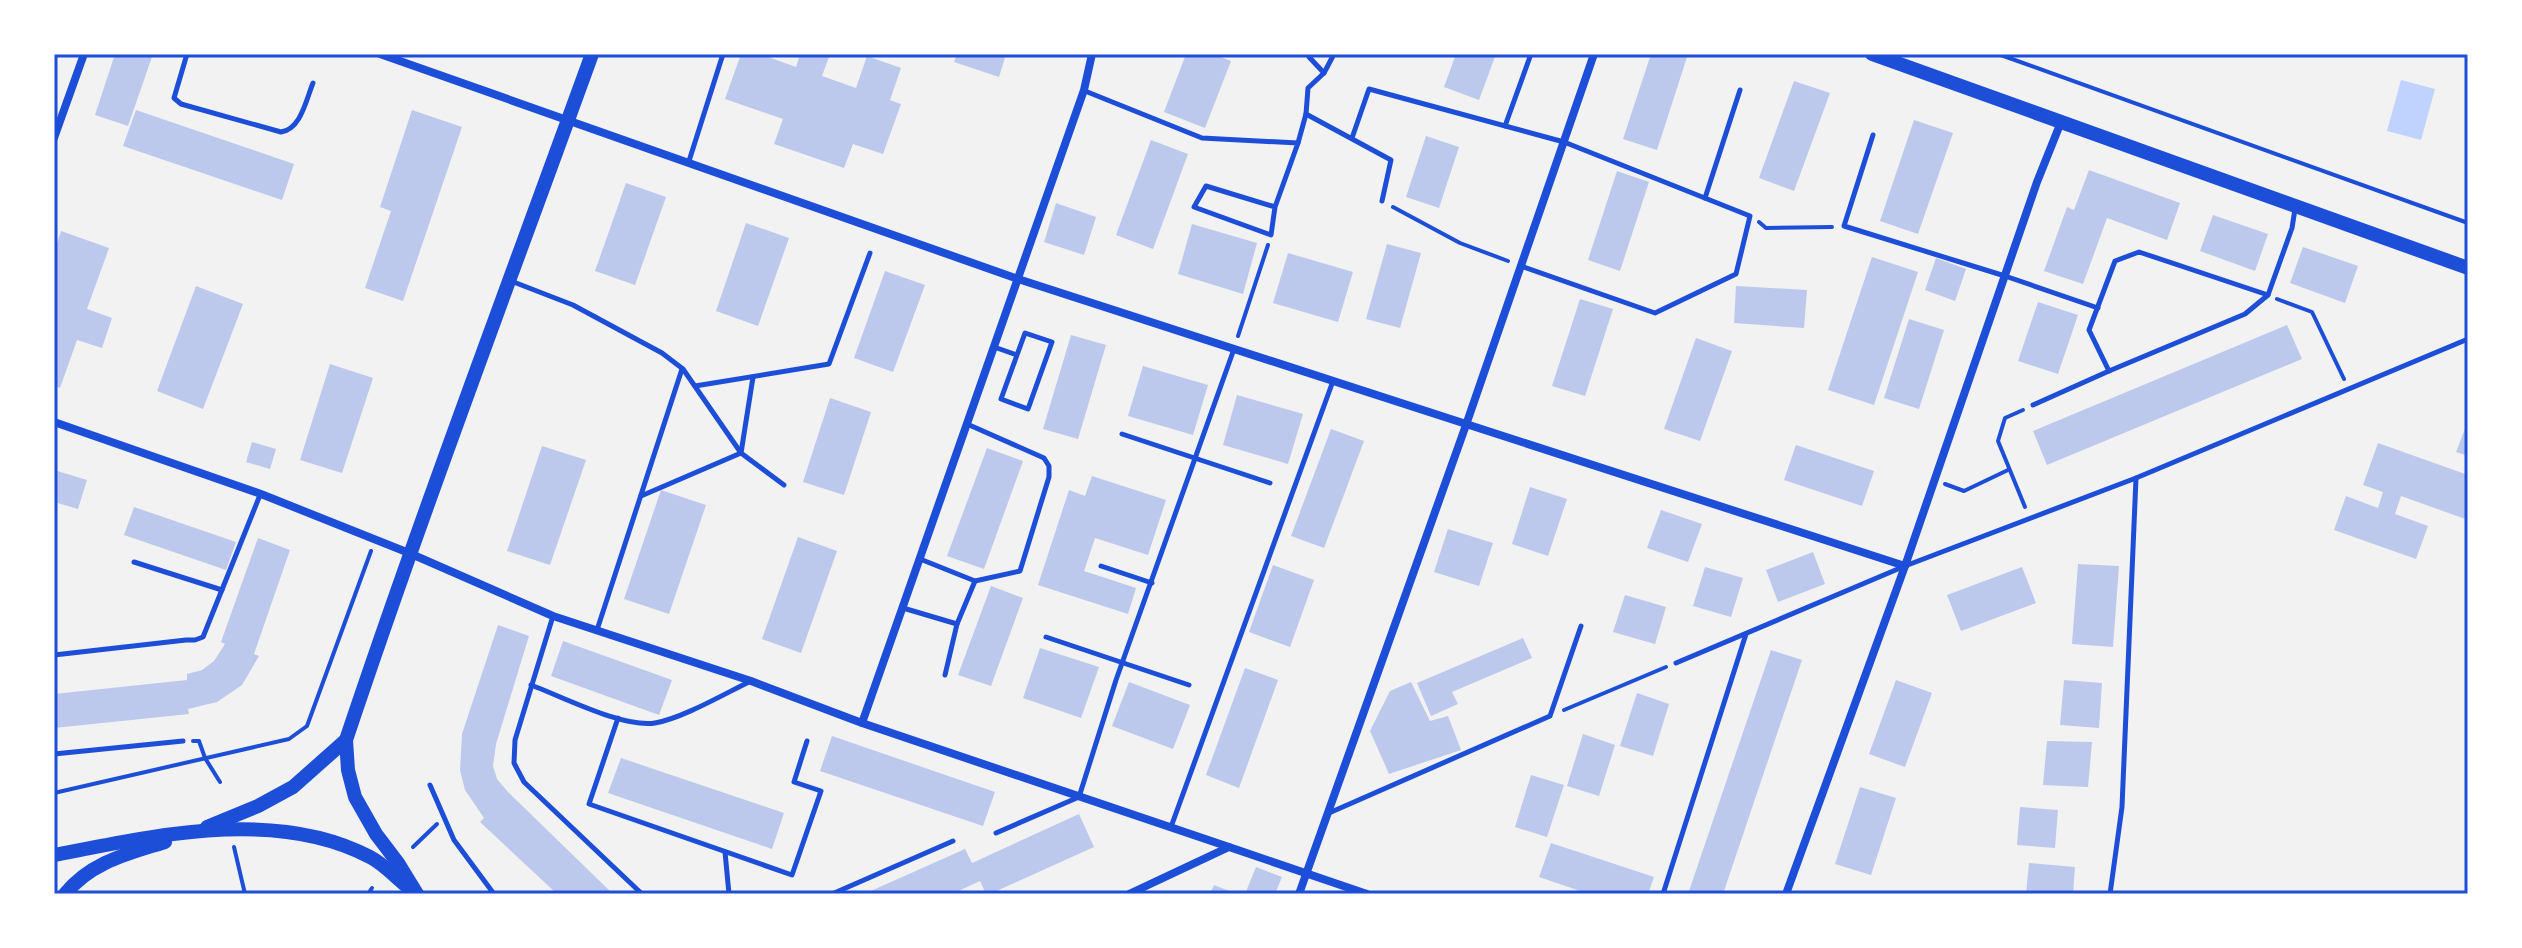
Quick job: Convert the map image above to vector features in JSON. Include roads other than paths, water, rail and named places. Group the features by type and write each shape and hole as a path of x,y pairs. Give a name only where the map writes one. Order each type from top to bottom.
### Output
{"main road":[{"path":"416,894 355,797 348,770 346,740 409,553 592,54"},
{"path":"1872,54 2468,268"},
{"path":"65,894 90,869 111,859 238,815 293,787 346,740"},
{"path":"54,855 194,832 250,830 291,833 329,841 372,858 416,894"}],"street":[{"path":"54,138 84,54"},
{"path":"380,54 1018,279 1905,566"},
{"path":"862,723 1084,90 1092,54"},
{"path":"1299,894 1594,54"},
{"path":"1786,894 1905,566 2037,182 2061,122"},
{"path":"54,422 261,494 409,553 553,616 751,681 862,723 1367,894"},
{"path":"1129,894 1229,847"}],"lane":[{"path":"187,54 174,98 181,104 281,132 289,131 296,124 313,83"},
{"path":"689,161 723,54"},
{"path":"1309,54 1324,73"},
{"path":"1275,207 1206,186 1194,207 1271,235 1275,207 1306,114 1308,88 1324,73 1334,54"},
{"path":"1505,126 1531,54"},
{"path":"1352,138 1369,89 1564,142 1750,216 1736,274 1655,313 1521,266"},
{"path":"1084,90 1202,138 1298,143"},
{"path":"1705,198 1740,90"},
{"path":"1306,114 1391,160 1382,201"},
{"path":"1873,135 1844,226 2098,308"},
{"path":"2033,405 2245,314 2268,295 2292,228 2296,206"},
{"path":"2109,371 2089,330 2115,261 2139,252 2268,295"},
{"path":"695,386 829,364 870,253"},
{"path":"511,281 573,305 662,353 683,369 741,453 784,485"},
{"path":"1025,333 1052,342 1028,409 1001,399 1017,355 1025,333"},
{"path":"1676,663 1905,566 2136,478 2468,339"},
{"path":"994,347 1017,355"},
{"path":"996,833 1079,797 1123,662 1234,349"},
{"path":"597,631 683,369"},
{"path":"741,453 753,377"},
{"path":"1171,827 1333,381"},
{"path":"919,559 975,581 1020,571 1050,471 1047,461 966,424"},
{"path":"1122,434 1270,483"},
{"path":"641,496 741,453"},
{"path":"2110,894 2122,807 2136,478"},
{"path":"54,655 203,637 261,494"},
{"path":"134,562 222,590"},
{"path":"1101,566 1152,583"},
{"path":"945,675 957,624 975,581"},
{"path":"902,608 957,624"},
{"path":"553,616 513,751 514,763 524,782 642,894"},
{"path":"1329,813 1550,716 1581,626"},
{"path":"1663,894 1747,633"},
{"path":"1046,637 1189,685"},
{"path":"531,685 618,718 640,723 668,719 751,681"},
{"path":"618,718 589,804 792,875 821,791 794,782 807,741"},
{"path":"54,754 183,741"},
{"path":"430,785 454,840 494,894"},
{"path":"832,894 953,841"},
{"path":"725,852 729,894"}],"water":[{"path":"2401,80 2435,89 2421,140 2387,131"}]}
